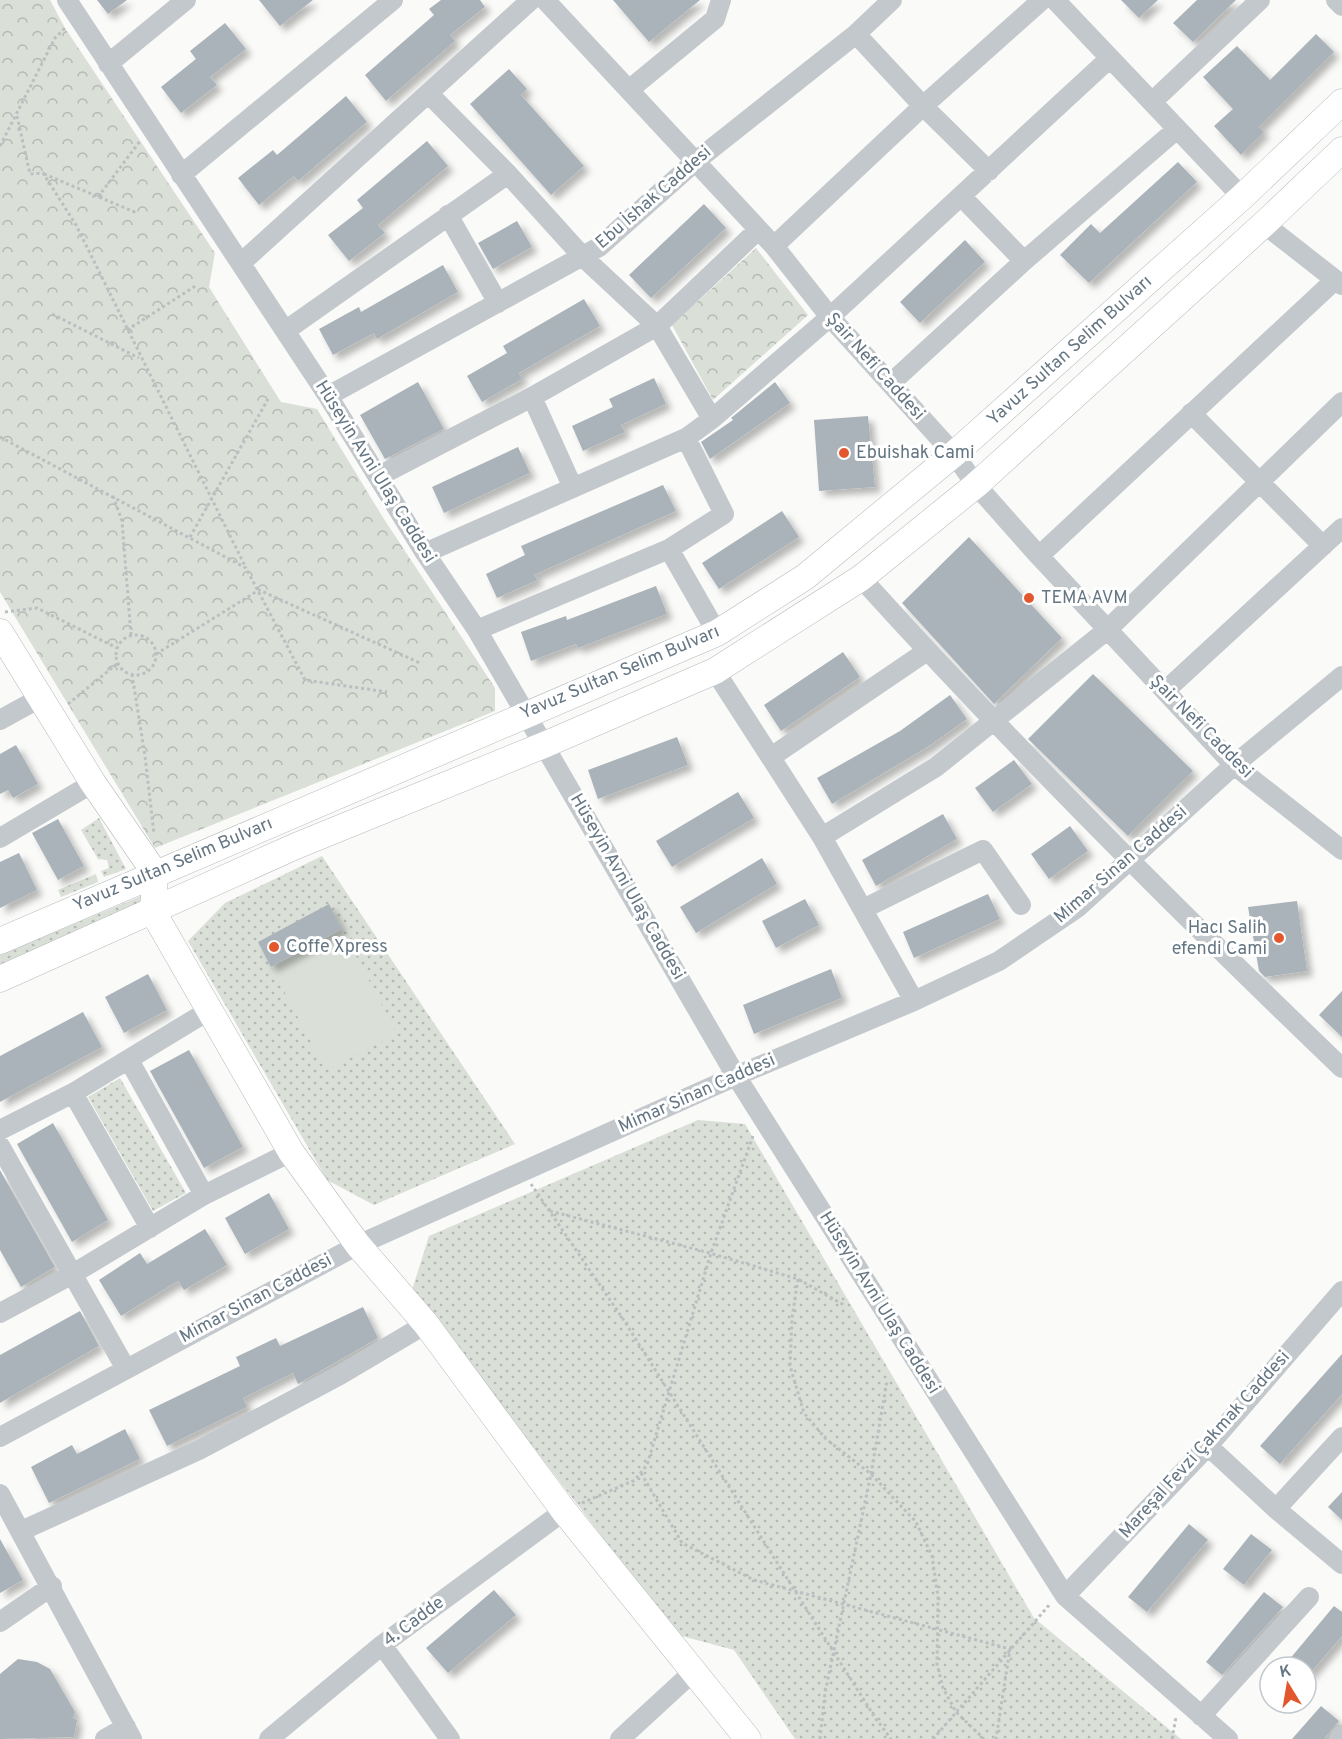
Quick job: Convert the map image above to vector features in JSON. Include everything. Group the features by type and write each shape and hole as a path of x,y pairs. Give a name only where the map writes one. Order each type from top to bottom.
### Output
{"main road":[{"name":"Yavuz Sultan Selim Bulvarı","path":"0,941 717,633 805,577 954,454 1242,197 1342,102"},
{"name":"Yavuz Sultan Selim Bulvarı","path":"0,979 296,846 544,745 715,671 861,578 976,484 1264,224 1342,150"},
{"path":"0,632 93,783 155,873 153,912 291,1152 358,1245 426,1324 564,1511 748,1739"}],"street":[{"path":"108,64 186,0"},
{"path":"181,175 393,0"},
{"path":"241,263 430,95 531,0"},
{"name":"Şair Nefi Caddesi","path":"545,0 774,246 830,317 954,454 976,484 1107,630 1234,765 1342,850"},
{"path":"630,89 715,19 721,0"},
{"name":"Ebu İshak Caddesi","path":"328,396 599,247 696,161 856,34 892,0"},
{"path":"774,246 923,106 1042,0"},
{"path":"1055,0 1242,197"},
{"path":"1152,102 1260,0"},
{"path":"1336,0 1342,6"},
{"name":"Hüseyin Avni Ulaş Caddesi","path":"72,8 328,396 424,553 477,630 736,1076 1065,1596 1228,1739"},
{"path":"856,34 923,106 989,171"},
{"path":"424,553 686,438 830,317 1110,58"},
{"path":"430,95 508,174 583,257 657,326 712,418"},
{"path":"891,383 1024,261 1177,129"},
{"path":"285,331 508,174"},
{"path":"961,196 1024,261"},
{"path":"448,215 498,303"},
{"path":"1039,556 1191,413 1339,283 1264,224"},
{"path":"379,476 532,397 657,326 758,230"},
{"path":"532,397 573,488"},
{"path":"822,837 936,767 996,722 1107,630 1342,402"},
{"path":"1191,413 1323,546"},
{"path":"477,630 669,549 724,514 686,438"},
{"path":"1165,691 1342,528"},
{"path":"669,549 717,633"},
{"path":"861,578 927,651 1128,860 1342,1068"},
{"path":"771,757 927,651"},
{"path":"715,671 822,837 914,1001"},
{"name":"Mimar Sinan Caddesi","path":"0,1437 358,1245 736,1076 914,1001 999,961 1077,908 1234,765 1342,676"},
{"path":"0,720 46,708"},
{"path":"0,838 93,783"},
{"path":"863,909 983,850 1021,905"},
{"path":"0,1130 73,1093 208,1011"},
{"path":"129,1060 204,1195"},
{"path":"73,1093 150,1228"},
{"path":"0,1146 126,1369"},
{"path":"1,1310 71,1275 204,1195 291,1152"},
{"name":"Mareşal Fevzi Çakmak Caddesi","path":"1065,1596 1208,1446 1342,1291"},
{"path":"21,1531 199,1450 340,1375 426,1324"},
{"path":"1276,1509 1342,1437"},
{"path":"1208,1446 1276,1509 1342,1564"},
{"path":"0,1494 52,1586 129,1733 105,1739"},
{"name":"4. Cadde","path":"270,1739 382,1645 564,1511"},
{"path":"0,1622 52,1586"},
{"path":"1201,1716 1309,1597"},
{"path":"382,1645 450,1739"},
{"path":"620,1739 694,1671"},
{"path":"1339,1739 1342,1735"}],"path":[{"path":"0,146 72,8"},
{"path":"17,116 30,174 43,173 136,213"},
{"path":"98,197 151,129"},
{"path":"43,173 76,225 211,500 305,680 387,692"},
{"path":"127,330 197,285"},
{"path":"52,314 141,359"},
{"path":"190,537 268,399"},
{"path":"0,437 246,568"},
{"path":"112,495 122,521 130,635 117,648 118,663 132,674 139,674 150,669 156,654 259,590"},
{"path":"259,590 420,663"},
{"path":"0,613 37,608 117,648"},
{"path":"130,635 149,639 156,654"},
{"path":"46,708 118,663"},
{"path":"132,674 145,756 154,837"},
{"path":"564,1511 635,1480 647,1465 711,1253 761,1115"},
{"path":"523,1172 669,1392 891,1739"},
{"path":"549,1210 711,1253 798,1279 844,1305"},
{"path":"798,1279 792,1318 790,1366 804,1413 826,1438 871,1474 916,1522 932,1557 938,1597 937,1664 943,1688 956,1712 984,1739"},
{"path":"820,1739 825,1693 871,1474 887,1381"},
{"path":"641,1473 682,1543 754,1580 1010,1648"},
{"path":"933,1739 1047,1605 1065,1596"},
{"path":"996,1739 1010,1648"}],"green space":[{"path":"0,0 50,0 65,28 215,253 209,287 281,402 317,409 382,516 495,688 495,711 155,848 0,592"},
{"path":"756,248 808,315 713,400 672,325"},
{"path":"99,818 126,869 104,877 101,871 109,868 107,860 98,859 81,830"},
{"path":"322,856 515,1144 374,1205 327,1180 188,941 225,903"},
{"path":"96,874 98,882 61,897 58,890"},
{"path":"141,896 147,905 0,967 0,955"},
{"path":"342,929 397,1034 326,1070 271,967"},
{"path":"120,1078 186,1193 153,1211 88,1097"},
{"path":"698,1120 745,1124 1034,1618 1181,1739 795,1739 734,1650 678,1635 412,1290 429,1236"}],"building":[{"path":"97,0 127,0 108,14"},
{"path":"259,0 313,0 280,26"},
{"path":"441,0 480,0 485,7 450,35 455,41 386,101 365,75 434,15 429,9"},
{"path":"613,0 700,0 649,42"},
{"path":"1121,0 1158,0 1139,18"},
{"path":"1197,0 1236,0 1193,42 1173,23"},
{"path":"225,23 246,49 210,77 217,85 181,113 161,87 196,59 190,51"},
{"path":"1316,34 1334,52 1259,127 1264,132 1241,155 1214,126 1233,109 1203,77 1237,46 1270,80"},
{"path":"509,69 527,89 521,95 584,166 551,195 470,104"},
{"path":"346,96 367,122 298,181 294,176 259,205 238,178 273,150 277,155"},
{"path":"427,141 448,166 378,225 385,233 349,261 328,235 363,208 357,200"},
{"path":"1178,162 1197,182 1089,283 1060,255 1091,224 1100,233"},
{"path":"704,204 726,228 651,298 629,275"},
{"path":"517,221 532,247 493,269 478,243"},
{"path":"965,240 985,262 920,323 900,302"},
{"path":"443,265 458,292 377,339 374,333 333,355 319,329 359,307 361,312"},
{"path":"584,299 600,326 519,373 522,379 482,402 467,376 507,353 503,346"},
{"path":"654,378 666,404 621,425 625,432 583,451 572,426 613,407 609,399"},
{"path":"418,382 444,429 385,459 360,415"},
{"path":"775,382 790,403 710,459 701,442 733,420 731,418"},
{"name":"Ebuishak Cami","path":"868,416 875,487 819,491 814,420"},
{"path":"518,447 530,473 444,513 432,487"},
{"path":"663,485 676,511 534,575 538,580 497,598 486,574 525,555 521,546"},
{"path":"782,511 799,537 719,589 702,563"},
{"path":"969,537 1062,638 994,704 902,603"},
{"path":"656,586 667,614 578,648 576,644 531,661 521,632 566,616 567,620"},
{"path":"843,652 860,677 781,731 764,705"},
{"path":"1093,674 1193,771 1128,836 1028,739"},
{"path":"950,695 967,719 929,746 832,804 817,778 900,731"},
{"path":"677,737 688,765 598,799 588,770"},
{"path":"16,745 38,784 13,798 8,790 0,794 0,754"},
{"path":"1014,760 1032,784 993,812 975,788"},
{"path":"738,792 754,818 672,867 656,841"},
{"path":"943,814 957,839 876,886 862,860"},
{"path":"58,819 84,866 58,880 32,833"},
{"path":"1070,826 1088,851 1049,879 1031,854"},
{"path":"19,853 37,890 0,908 0,862"},
{"path":"762,858 777,884 696,933 680,907"},
{"path":"988,894 1000,919 914,958 903,932"},
{"path":"805,899 819,925 776,948 762,921"},
{"path":"1297,901 1307,971 1265,977 1259,971 1248,907"},
{"path":"329,904 342,929 271,967 258,942"},
{"path":"831,969 842,998 754,1034 743,1005"},
{"path":"148,974 167,1010 124,1033 105,997"},
{"path":"1342,991 1342,1037 1319,1015"},
{"path":"83,1012 102,1047 0,1102 0,1056"},
{"path":"189,1050 243,1147 204,1168 150,1071"},
{"path":"53,1123 108,1220 72,1242 17,1144"},
{"path":"0,1170 55,1267 21,1287 0,1250"},
{"path":"269,1193 289,1229 245,1254 225,1218"},
{"path":"205,1229 227,1265 184,1290 178,1281 121,1316 99,1280 140,1253 147,1264"},
{"path":"363,1307 378,1338 298,1384 293,1373 243,1398 247,1407 167,1446 149,1410 240,1366 236,1357 276,1338 280,1346"},
{"path":"80,1311 99,1346 0,1403 0,1355"},
{"path":"1342,1354 1342,1394 1280,1464 1260,1446"},
{"path":"125,1429 140,1459 49,1503 31,1467 72,1445 77,1454"},
{"path":"1342,1492 1342,1520 1328,1507"},
{"path":"1189,1524 1208,1540 1147,1612 1128,1597"},
{"path":"1251,1534 1272,1550 1244,1585 1223,1569"},
{"path":"0,1539 23,1580 0,1593"},
{"path":"494,1590 516,1615 448,1673 426,1648"},
{"path":"1264,1592 1283,1607 1222,1675 1206,1662"},
{"path":"1334,1606 1342,1612 1342,1636 1318,1664 1318,1655 1293,1655"},
{"path":"18,1659 37,1662 50,1669 75,1712 73,1718 77,1720 74,1737 0,1739 0,1674"},
{"path":"1321,1706 1339,1721 1324,1739 1292,1739 1313,1715 1318,1715"}],"place":[{"name":"Ebuishak Cami","path":"844,453"},
{"name":"TEMA AVM","path":"1029,598"},
{"name":"Hacı Salih efendi Cami","path":"1279,938"},
{"name":"Coffe Xpress","path":"274,947"}]}
